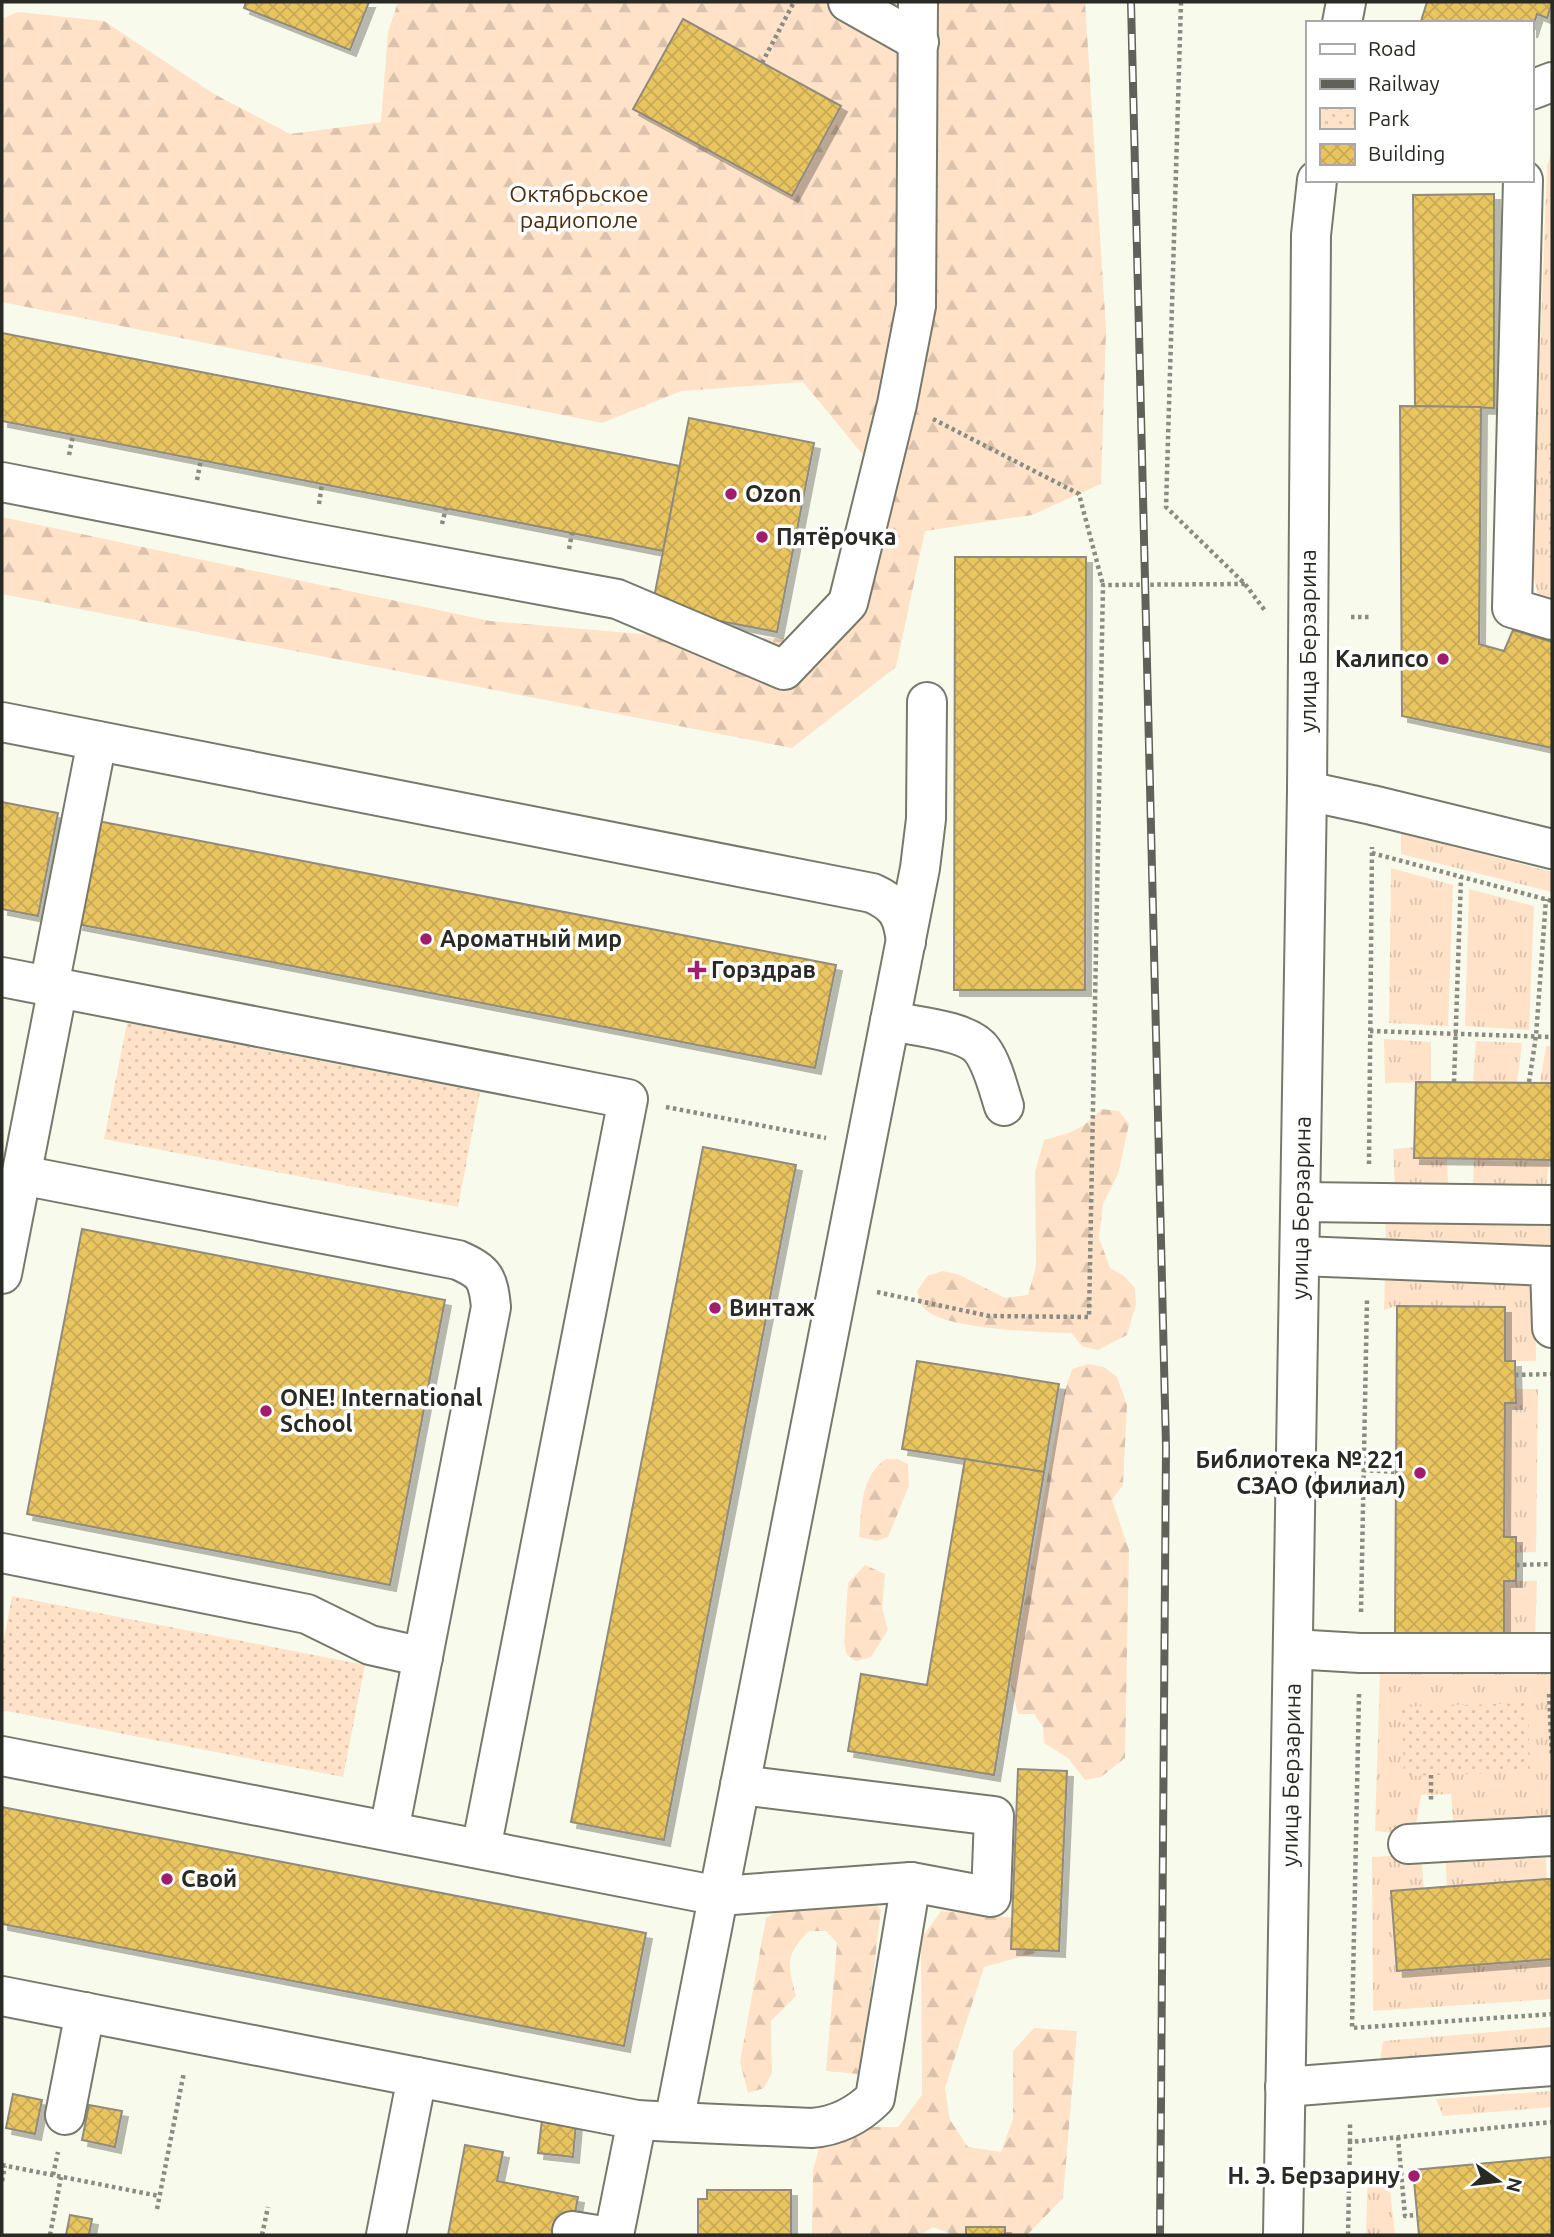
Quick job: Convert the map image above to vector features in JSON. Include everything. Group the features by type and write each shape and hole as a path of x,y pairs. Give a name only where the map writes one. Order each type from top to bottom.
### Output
{"street":[{"path":"848,2 919,42"},
{"path":"2,482 617,599 784,670 848,603 897,404 916,306 918,2"},
{"path":"1342,21 1346,2"},
{"path":"1533,89 1552,82"},
{"name":"улица Берзарина","path":"1283,2235 1301,1256 1311,235 1317,182"},
{"path":"1523,182 1512,608 1552,620"},
{"path":"674,2122 925,838 927,702"},
{"path":"2,722 872,893 887,900 898,911 904,925 906,942"},
{"path":"2,1275 97,741"},
{"path":"1307,791 1552,849"},
{"path":"2,977 628,1099 481,1849"},
{"path":"890,1021 969,1038 981,1047 988,1059 1004,1106"},
{"path":"21,1175 458,1260 478,1269 488,1283 491,1307 388,1831"},
{"path":"1301,1202 1552,1205"},
{"path":"1301,1256 1550,1266 1552,1328"},
{"path":"2,1553 307,1614 370,1645 423,1657"},
{"path":"1293,1649 1360,1653 1549,1653"},
{"path":"2,1756 719,1896 911,1882 991,1898 994,1816 740,1785"},
{"path":"1408,1844 1552,1836"},
{"path":"2,1996 637,2120 812,2129 826,2127 857,2114 875,2098 911,1882"},
{"path":"65,2115 85,2012"},
{"path":"1285,2087 1552,2066"},
{"path":"386,2235 417,2077"},
{"path":"614,2235 637,2120"}],"path":[{"path":"762,63 794,2"},
{"path":"1181,2 1166,507 1244,584 1269,616"},
{"path":"839,1283 989,1316 1089,1317 1103,585 1079,494 907,405 897,404"},
{"path":"1103,585 1244,584"},
{"path":"1351,617 1371,617"},
{"path":"1369,1204 1371,805"},
{"path":"1372,853 1549,900 1529,1082"},
{"path":"1454,1082 1461,877"},
{"path":"1370,1031 1552,1037"},
{"path":"628,1099 865,1146"},
{"path":"1368,1257 1352,2028 1552,2014"},
{"path":"1515,1375 1552,1374"},
{"path":"1363,1470 1396,1472"},
{"path":"1516,1566 1552,1564"},
{"path":"1549,1653 1552,1756"},
{"path":"157,2209 191,2033"},
{"path":"1348,2235 1350,2142 1552,2122"},
{"path":"1398,2137 1405,2216 1417,2215"},
{"path":"2,2181 3,2166 159,2196"},
{"path":"50,2235 61,2177"},
{"path":"262,2235 268,2207"}],"green space":[{"name":"Октябрьское радиополе","path":"398,2 1085,2 1106,329 1101,484 1032,515 925,531 896,667 792,748 2,594 2,517 490,621 640,634 806,639 882,478 803,382 681,391 602,423 2,302 2,19 18,12 104,21 214,94 290,134 381,122 388,32"},
{"path":"1552,152 1552,603 1538,595 1532,570 1547,166"},
{"path":"1549,436 1552,437 1552,564 1549,564"},
{"path":"1401,833 1552,872 1552,892 1401,854"},
{"path":"1391,868 1453,885 1448,1026 1389,1023"},
{"path":"1469,889 1534,906 1529,1030 1465,1026"},
{"path":"127,1023 480,1092 458,1207 104,1139"},
{"path":"1384,1039 1431,1042 1431,1082 1385,1083"},
{"path":"1476,1041 1522,1043 1517,1082 1473,1082"},
{"path":"1546,1046 1552,1046 1552,1083 1540,1083"},
{"path":"1101,1109 1119,1111 1129,1124 1118,1174 1103,1204 1099,1238 1110,1268 1124,1276 1135,1288 1136,1304 1127,1335 1098,1350 1082,1346 1071,1333 970,1325 933,1315 923,1307 917,1292 927,1276 943,1271 960,1275 1005,1298 1028,1295 1036,1267 1035,1172 1044,1140 1076,1130"},
{"path":"1415,1147 1415,1158 1447,1158 1448,1184 1395,1188 1393,1149"},
{"path":"1474,1159 1549,1160 1546,1189 1473,1187"},
{"path":"1385,1216 1552,1219 1552,1251 1386,1248"},
{"path":"1385,1271 1523,1274 1535,1295 1536,1361 1505,1361 1505,1307 1397,1306 1384,1310"},
{"path":"1088,1364 1104,1367 1117,1377 1127,1405 1123,1485 1112,1500 1129,1550 1125,1758 1101,1777 1085,1780 1068,1758 1044,1743 1043,1727 1034,1714 1018,1714 1010,1680 1062,1399 1072,1369"},
{"path":"1515,1389 1538,1389 1536,1552 1516,1553 1504,1537 1505,1403"},
{"path":"886,1459 898,1459 908,1464 909,1486 888,1537 876,1541 859,1537 862,1504 871,1475"},
{"path":"865,1565 885,1574 882,1608 888,1630 871,1657 856,1661 847,1655 844,1643 848,1583"},
{"path":"1504,1581 1537,1581 1535,1638 1504,1636"},
{"path":"12,1596 365,1665 343,1777 2,1710 2,1649"},
{"path":"1552,1668 1552,1816 1453,1820 1451,1794 1421,1795 1417,1821 1401,1834 1375,1831 1380,1671"},
{"path":"1528,1703 1530,1772 1404,1776 1402,1707"},
{"path":"1545,1846 1547,1879 1447,1887 1445,1851"},
{"path":"1421,1854 1424,1889 1391,1891 1397,1971 1552,1959 1552,1999 1373,2011 1372,1857"},
{"path":"805,1894 869,1898 881,1910 863,2057 858,2074 826,2071 837,1943 826,1931 809,1931 795,1947 790,1961 796,1996 771,2021 772,2073 764,2088 748,2093 740,2062 766,1918"},
{"path":"941,1911 1037,1920 1043,1951 984,1967 945,2088 950,2120 968,2147 1001,2152 1013,2119 1013,2051 1034,2028 1077,2031 1063,2198 1027,2235 954,2235 933,2227 921,2235 812,2235 813,2170 822,2137 863,2127 898,2127 922,2095 921,1939"},
{"path":"1552,2027 1552,2049 1380,2061 1383,2041"},
{"path":"1552,2091 1552,2107 1443,2116 1436,2099"},
{"path":"1368,2170 1388,2170 1395,2235 1366,2235"}],"building":[{"path":"246,2 369,2 350,50 244,8"},
{"path":"1427,2 1552,2 1547,18 1537,14 1533,26 1533,21 1421,21"},
{"path":"683,19 841,106 792,196 633,109"},
{"path":"1494,194 1494,408 1415,406 1413,195"},
{"path":"2,333 680,466 663,551 2,421"},
{"path":"1400,406 1481,407 1479,644 1504,651 1513,630 1552,642 1552,748 1402,716"},
{"path":"689,418 814,443 777,632 652,608"},
{"path":"955,557 1086,557 1085,990 954,990"},
{"path":"2,802 58,813 38,916 2,909"},
{"path":"98,821 836,965 815,1068 77,924"},
{"path":"1416,1082 1552,1083 1552,1160 1414,1158"},
{"path":"703,1147 796,1165 664,1840 571,1822"},
{"name":"ONE! International School","path":"82,1229 445,1300 390,1585 27,1514"},
{"path":"1397,1306 1505,1307 1505,1361 1515,1361 1516,1403 1505,1403 1504,1537 1516,1537 1516,1581 1504,1581 1504,1636 1395,1635"},
{"path":"917,1361 1059,1384 1044,1472 902,1449"},
{"path":"965,1459 1044,1472 994,1775 848,1751 861,1674 927,1685"},
{"path":"1018,1769 1067,1771 1059,1951 1011,1949"},
{"path":"2,1807 646,1933 624,2046 2,1924"},
{"path":"1552,1879 1552,1959 1397,1971 1391,1891"},
{"path":"13,2094 42,2100 35,2134 6,2128"},
{"path":"89,2105 122,2111 115,2147 82,2140"},
{"path":"542,2120 576,2123 573,2157 538,2153"},
{"path":"465,2145 503,2152 497,2181 578,2197 571,2235 448,2235"},
{"path":"1552,2157 1552,2235 1419,2235 1413,2170"},
{"path":"707,2190 791,2190 791,2235 698,2234 698,2199 707,2199"},
{"path":"70,2215 92,2219 89,2235 66,2235"},
{"path":"966,2227 1005,2227 1005,2235 966,2235"}],"railway":[{"path":"1131,2 1166,1447 1160,2235"}],"place":[{"name":"Ozon","path":"731,494"},
{"name":"Пятёрочка","path":"762,537"},
{"name":"Калипсо","path":"1443,659"},
{"name":"Ароматный мир","path":"426,939"},
{"name":"Горздрав","path":"697,970"},
{"name":"Винтаж","path":"715,1308"},
{"name":"ONE! International School","path":"266,1411"},
{"name":"Библиотека № 221 СЗАО (филиал)","path":"1420,1473"},
{"name":"Свой","path":"167,1879"},
{"name":"Н. Э. Берзарину","path":"1414,2176"}]}
